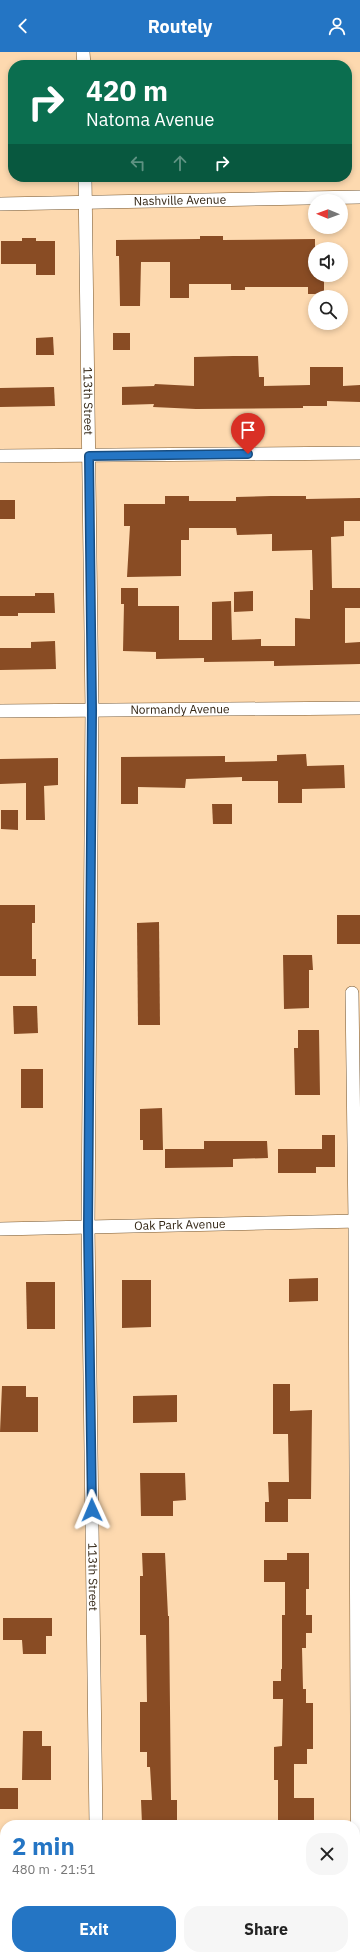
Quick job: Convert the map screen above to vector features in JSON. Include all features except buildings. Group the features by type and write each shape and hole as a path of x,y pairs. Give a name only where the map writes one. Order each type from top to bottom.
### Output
{"street":[{"name":"113th Street","path":"85,182 92,710 88,1227 96,1820"},
{"name":"Nashville Avenue","path":"0,204 360,197"},
{"path":"0,456 360,452"},
{"name":"Normandy Avenue","path":"0,711 360,708"},
{"path":"352,993 358,1221 358,1820"},
{"name":"Oak Park Avenue","path":"0,1229 358,1221"}],"route":[{"path":"92,1510 88,1227 92,710 89,456 248,454"}]}
